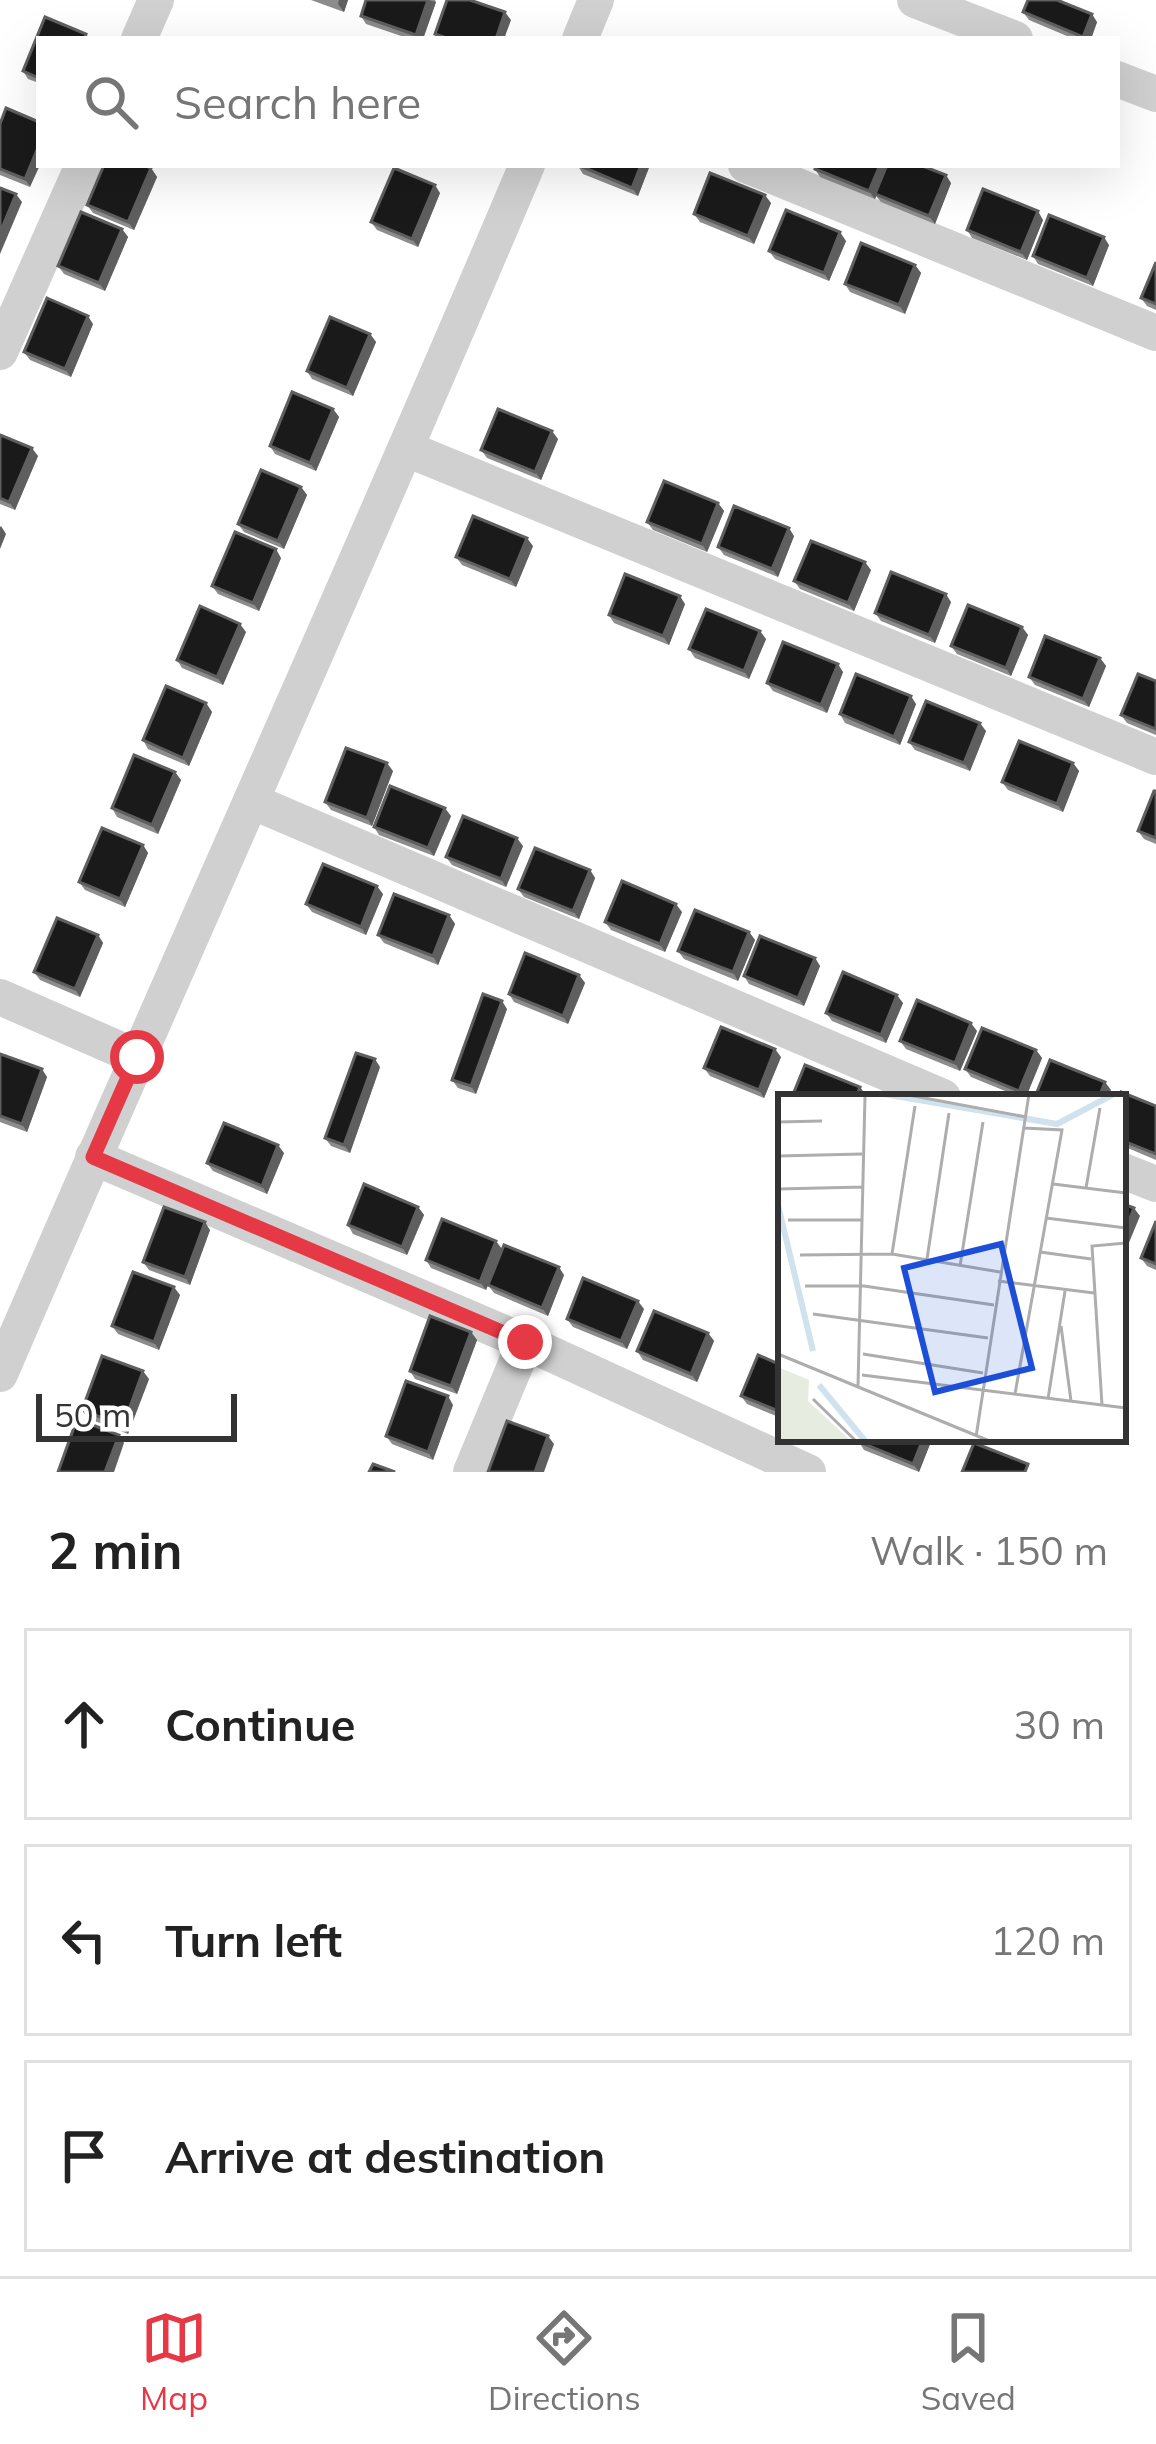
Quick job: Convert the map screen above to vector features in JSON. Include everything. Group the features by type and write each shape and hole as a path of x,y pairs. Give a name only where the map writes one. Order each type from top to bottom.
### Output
{"street":[{"path":"140,36 157,0"},
{"path":"581,36 596,0"},
{"path":"915,0 1007,36"},
{"path":"1120,80 1156,94"},
{"path":"0,352 82,168"},
{"path":"0,1374 407,449 525,168"},
{"path":"753,168 1156,333"},
{"path":"407,449 1156,757"},
{"path":"251,801 936,1094"},
{"path":"0,997 137,1057"},
{"path":"93,1157 525,1342 808,1472"},
{"path":"1126,1172 1156,1184"},
{"path":"471,1472 525,1342"}],"building":[{"path":"366,0 428,0 416,35 361,16"},
{"path":"447,0 470,0 505,12 497,36 435,34"},
{"path":"1028,0 1057,0 1092,14 1081,36 1023,12"},
{"path":"45,17 86,34 85,36 37,36"},
{"path":"36,39 36,77 23,71"},
{"path":"6,108 36,121 36,152 25,179 0,169 0,124"},
{"path":"103,168 151,168 128,222 87,205"},
{"path":"394,168 435,185 412,239 371,222"},
{"path":"585,168 640,168 632,188"},
{"path":"815,168 879,168 869,191"},
{"path":"886,168 928,168 946,175 929,216 875,194"},
{"path":"710,173 765,195 748,236 694,214"},
{"path":"0,188 16,194 0,233"},
{"path":"983,189 1038,211 1021,252 967,230"},
{"path":"786,210 840,232 824,273 769,251"},
{"path":"81,212 122,229 99,283 58,266"},
{"path":"1049,215 1104,237 1087,278 1033,256"},
{"path":"861,243 915,265 899,305 845,284"},
{"path":"1156,262 1156,304 1141,298"},
{"path":"47,298 88,316 65,369 24,352"},
{"path":"330,317 370,334 347,388 307,371"},
{"path":"292,392 333,409 310,463 270,446"},
{"path":"498,409 552,431 535,472 481,450"},
{"path":"0,435 32,448 9,502 0,498"},
{"path":"261,470 301,487 278,541 238,524"},
{"path":"664,481 718,503 702,544 647,522"},
{"path":"734,506 789,528 772,569 718,547"},
{"path":"473,516 527,538 510,579 456,557"},
{"path":"235,532 276,549 253,603 212,586"},
{"path":"811,541 865,562 848,603 794,581"},
{"path":"891,572 946,594 929,635 875,613"},
{"path":"625,574 680,596 663,636 609,615"},
{"path":"968,605 1022,627 1006,668 951,646"},
{"path":"200,606 240,624 217,677 177,660"},
{"path":"706,609 760,631 744,671 689,649"},
{"path":"1045,636 1100,658 1083,699 1029,677"},
{"path":"783,642 838,664 821,705 767,683"},
{"path":"856,674 911,696 894,737 840,714"},
{"path":"1138,674 1156,681 1156,729 1121,715"},
{"path":"166,686 206,703 183,758 143,740"},
{"path":"926,701 980,723 964,763 909,742"},
{"path":"1019,741 1073,763 1057,804 1002,782"},
{"path":"346,748 387,763 367,818 325,802"},
{"path":"134,755 175,772 152,825 112,808"},
{"path":"390,786 445,808 428,848 374,827"},
{"path":"1156,791 1156,838 1138,831"},
{"path":"463,816 517,838 501,879 446,857"},
{"path":"102,828 143,845 120,899 79,882"},
{"path":"535,848 590,870 573,911 518,889"},
{"path":"323,864 377,886 361,927 306,904"},
{"path":"622,881 676,904 660,944 605,922"},
{"path":"394,894 449,915 433,956 378,935"},
{"path":"695,910 749,932 733,972 678,951"},
{"path":"57,918 98,935 75,989 34,972"},
{"path":"760,936 815,958 798,998 744,976"},
{"path":"525,953 579,975 563,1016 509,994"},
{"path":"843,972 897,995 881,1035 826,1013"},
{"path":"483,994 502,1001 471,1086 452,1080"},
{"path":"917,1000 971,1023 955,1063 900,1041"},
{"path":"721,1027 775,1049 759,1090 704,1068"},
{"path":"982,1028 1036,1050 1019,1091 965,1069"},
{"path":"356,1053 375,1059 344,1145 325,1138"},
{"path":"0,1054 42,1069 22,1124 0,1116"},
{"path":"1050,1060 1105,1082 1100,1094 1036,1094"},
{"path":"805,1065 860,1087 857,1094 793,1094"},
{"path":"1126,1094 1156,1106 1156,1154 1126,1142"},
{"path":"224,1123 278,1145 262,1186 207,1163"},
{"path":"364,1184 418,1207 402,1247 348,1225"},
{"path":"1126,1205 1134,1208 1126,1228"},
{"path":"164,1207 205,1222 185,1277 143,1262"},
{"path":"442,1219 496,1241 480,1282 426,1260"},
{"path":"1156,1221 1156,1264 1141,1258"},
{"path":"504,1245 559,1267 542,1308 488,1285"},
{"path":"133,1272 174,1287 154,1342 112,1326"},
{"path":"583,1278 638,1301 621,1341 567,1319"},
{"path":"654,1311 708,1333 691,1374 637,1351"},
{"path":"430,1316 471,1332 451,1386 410,1371"},
{"path":"758,1355 778,1364 778,1411 741,1396"},
{"path":"102,1356 143,1371 123,1426 82,1410"},
{"path":"406,1381 448,1396 428,1452 386,1436"},
{"path":"77,1419 119,1435 105,1472 58,1472"},
{"path":"507,1421 548,1436 535,1472 488,1472"},
{"path":"859,1442 922,1442 913,1464"},
{"path":"974,1443 1028,1464 1025,1472 962,1472"},
{"path":"373,1464 395,1472 369,1472"}],"route":[{"path":"137,1057 93,1157 525,1342"}]}
